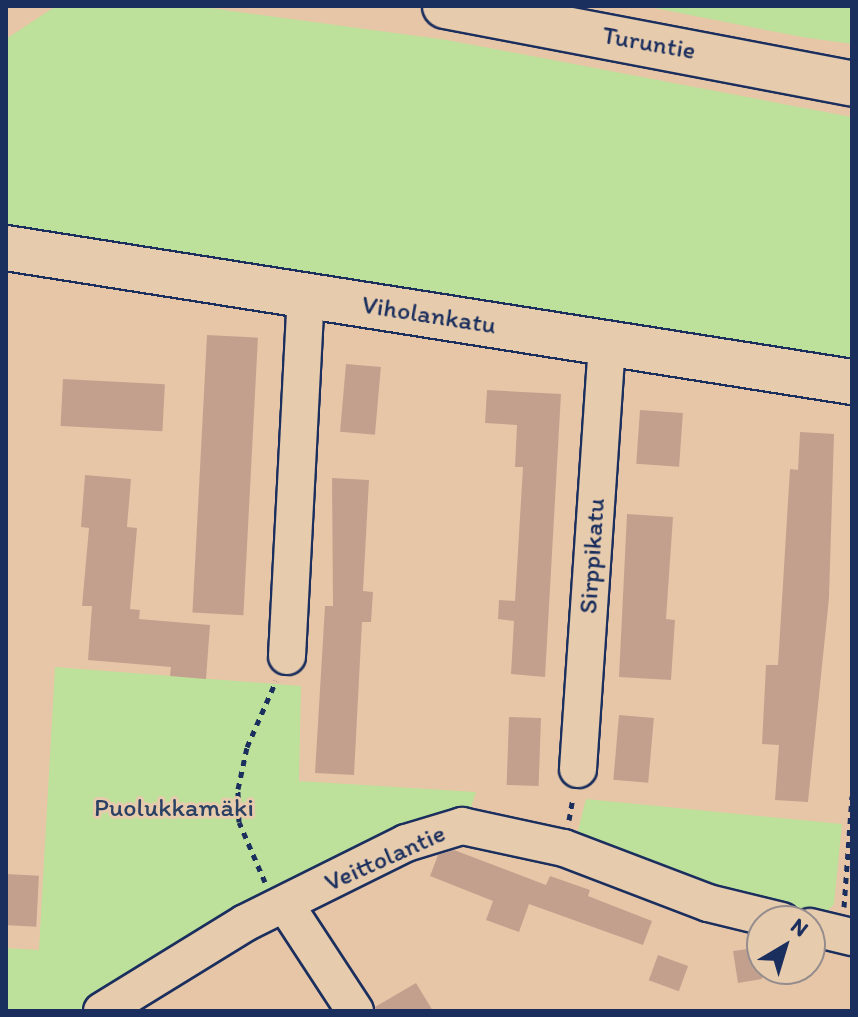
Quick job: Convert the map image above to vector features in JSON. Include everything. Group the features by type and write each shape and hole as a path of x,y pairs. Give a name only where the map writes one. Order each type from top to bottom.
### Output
{"main road":[{"name":"Turuntie","path":"445,6 852,84"},
{"name":"Viholankatu","path":"6,248 852,382"}],"street":[{"path":"287,656 306,296"},
{"name":"Sirppikatu","path":"578,769 607,343"},
{"name":"Veittolantie","path":"102,1011 283,905 406,843 462,826 564,848 708,903 746,912"},
{"path":"283,905 355,1011"}],"path":[{"path":"283,905 239,822 238,789 247,747 287,656"},
{"path":"564,848 578,769"},
{"path":"835,933 852,796"}],"green space":[{"path":"56,6 195,6 447,40 852,117 852,364 128,250 6,224 6,39"},
{"path":"644,6 852,6 852,44 802,37"},
{"name":"Puolukkamäki","path":"55,667 301,686 299,781 476,792 467,819 90,1011 6,1011 6,948 39,950"},
{"path":"586,799 842,824 834,904 826,913 826,905 749,905 577,834"}],"building":[{"path":"207,335 258,338 243,615 192,613"},
{"path":"346,364 381,367 375,435 340,432"},
{"path":"63,379 165,384 162,431 61,426"},
{"path":"487,390 561,394 545,677 511,674 514,621 498,619 499,600 515,601 523,467 515,467 517,425 485,423"},
{"path":"640,410 683,413 679,467 636,464"},
{"path":"800,432 834,434 829,598 808,802 775,800 779,745 762,744 766,665 778,665 790,469 798,470"},
{"path":"85,475 131,479 127,527 137,528 130,609 140,610 139,619 210,625 206,679 170,676 171,667 88,660 92,606 82,606 89,528 81,527"},
{"path":"332,478 369,480 363,591 373,592 371,622 362,622 354,775 315,773 325,606 333,606"},
{"path":"627,514 673,517 666,619 675,620 671,680 619,677"},
{"path":"619,715 654,718 648,783 613,780"},
{"path":"509,717 541,718 539,786 507,785"},
{"path":"454,850 546,885 550,876 590,890 588,896 652,921 643,945 529,904 519,932 486,920 493,901 430,876 438,855"},
{"path":"6,874 39,876 36,927 6,925"},
{"path":"746,949 746,982 738,983 733,951"},
{"path":"658,955 688,966 679,991 649,980"},
{"path":"416,983 433,1011 376,1011 375,1007"}]}
